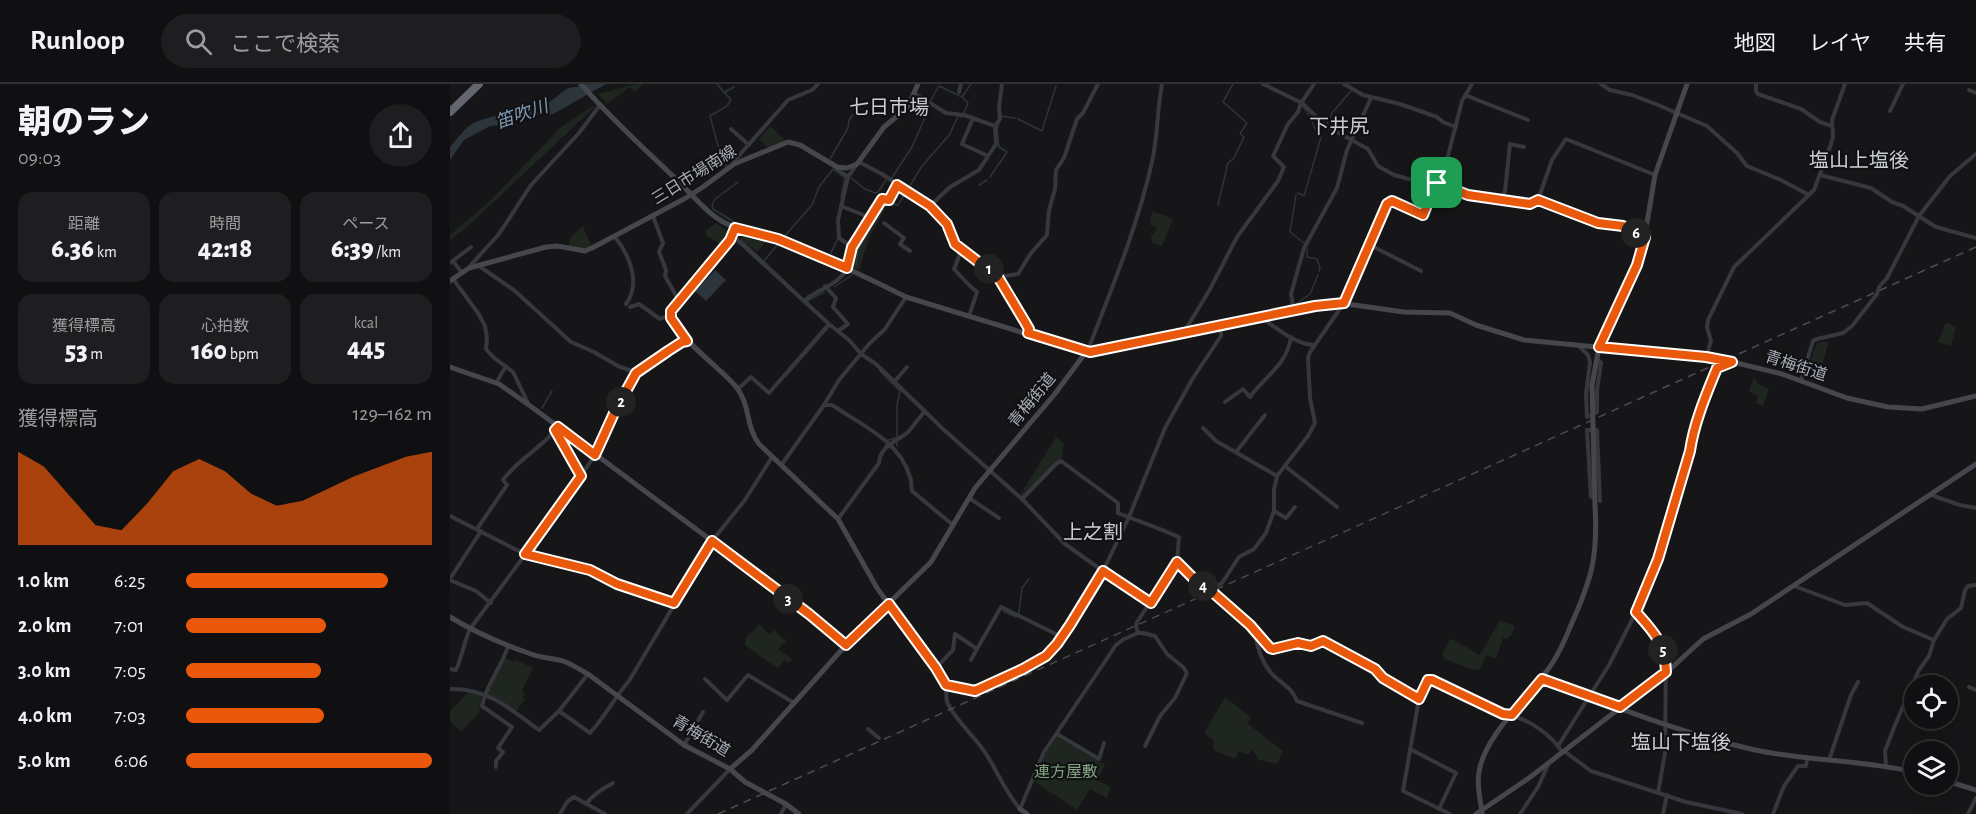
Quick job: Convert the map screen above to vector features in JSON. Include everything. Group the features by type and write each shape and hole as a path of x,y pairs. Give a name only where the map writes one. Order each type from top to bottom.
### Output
{"highway":[{"path":"450,112 479,84"}],"street":[{"path":"581,84 691,195 720,221 735,228 778,239 847,268 906,297 1088,352 1141,206 1154,150 1162,84"},
{"path":"734,164 735,160 788,100 812,90 818,84"},
{"path":"852,247 839,238 838,220 848,177 884,127 907,108 918,84"},
{"path":"959,92 962,84"},
{"path":"930,206 951,187 979,170 996,144 1002,84"},
{"path":"998,277 1018,274 1031,253 1047,235 1056,170 1064,158 1077,119 1098,84"},
{"path":"1263,84 1301,105 1326,126 1368,148 1374,161 1394,176 1436,184 1468,195 1530,204 1538,200 1552,160 1566,139 1655,175"},
{"path":"1183,333 1209,291 1237,237 1278,181 1284,167 1272,156 1288,124 1314,84"},
{"path":"1344,84 1363,95 1400,104 1437,117 1456,127"},
{"path":"1209,589 1222,583 1239,556 1257,545 1266,533 1274,511 1277,476 1308,436 1315,423 1310,398 1308,358 1314,345 1344,303 1368,244 1389,201 1423,215 1454,139 1462,101 1472,84"},
{"path":"1601,84 1610,90 1632,95 1692,119 1714,131 1747,166 1809,195"},
{"path":"1598,503 1592,385 1596,358 1637,265 1645,237 1655,175 1687,84"},
{"path":"1756,84 1758,94 1801,108 1820,122 1832,126"},
{"path":"1706,357 1711,342 1707,327 1708,320 1734,267 1814,190 1833,138 1832,126 1835,112 1845,84"},
{"path":"1890,111 1903,84"},
{"path":"1969,90 1976,93"},
{"path":"914,93 946,113 973,118 996,126"},
{"path":"1466,95 1528,120"},
{"path":"1294,311 1291,294 1304,248 1337,188 1347,150 1371,98"},
{"path":"469,268 500,234 531,184 579,133 600,105"},
{"path":"973,118 962,144 988,156"},
{"path":"731,129 749,145"},
{"name":"三日市場南線","path":"452,280 469,268 546,247 557,246 585,251 691,195 734,164 776,146 792,142 837,167"},
{"path":"1501,200 1505,191 1510,144 1524,147"},
{"path":"1801,380 1813,341 1843,333 1852,326 1887,278 1920,216 1950,176 1976,154"},
{"path":"837,167 847,168 858,163 882,174 930,206 947,224 955,244 998,277 1029,329 1028,333"},
{"path":"837,167 837,170 848,177"},
{"path":"1820,175 1871,188 1936,226 1976,238"},
{"path":"804,301 813,292 841,277 847,268 852,247 882,199 889,200 897,185"},
{"path":"1538,200 1598,223 1623,226 1645,237"},
{"path":"841,206 871,218"},
{"path":"653,216 663,243 659,252 666,270 665,276 679,301"},
{"path":"884,222 904,238 900,244 910,251"},
{"path":"615,237 623,247 632,268 633,294 628,306 639,304 660,319 670,315 733,236 735,228"},
{"path":"733,236 1022,499 1065,544 1151,603"},
{"path":"1368,244 1420,271"},
{"path":"462,273 452,262 471,247"},
{"path":"962,249 954,269 977,292 969,316"},
{"path":"478,266 515,291 572,342 636,373"},
{"path":"452,280 478,313 485,326 486,349 513,372 530,405"},
{"path":"825,286 836,298 833,308 848,324 838,331"},
{"path":"782,464 839,380 885,329 906,297"},
{"name":"青梅街道","path":"450,617 508,646 540,657 562,661 588,674 684,745 730,769 752,750 846,645 931,562 969,498 1088,352 1328,304 1344,303 1404,312 1450,313 1476,325 1524,340 1706,357 1782,374 1847,398 1902,408 1935,407 1976,396"},
{"path":"670,315 687,341 738,389 745,403 750,430 759,444 838,519 877,588 936,668 946,685 948,704 955,715 988,756 1011,799 1027,814"},
{"path":"1261,318 1291,337 1309,346 1314,345"},
{"path":"738,389 751,377 769,393 829,324"},
{"path":"946,685 975,691 1046,656 1062,637 1103,571 1165,428 1192,378 1221,336 1221,325"},
{"path":"1225,402 1243,389 1250,397 1259,384 1283,361 1290,346 1291,337"},
{"path":"450,669 456,670 470,629 491,603 595,455 636,373 675,346 687,341"},
{"path":"1578,345 1588,355 1590,362 1586,394 1587,417 1597,412 1601,363 1596,358"},
{"path":"1558,746 1609,665 1636,612 1658,559 1704,400 1717,368 1732,362"},
{"path":"496,383 506,366"},
{"path":"450,367 496,383 530,405 557,428 809,614 846,645"},
{"path":"894,382 907,367"},
{"path":"824,405 832,405 888,443 900,457 910,476 912,491 953,525"},
{"path":"838,519 879,463 879,458 888,443 907,433 925,411"},
{"path":"1236,452 1264,415"},
{"path":"557,428 581,476"},
{"path":"491,603 476,591 450,579 503,493 507,485 503,480 557,428"},
{"path":"1203,428 1216,441 1277,476"},
{"path":"1480,813 1478,786 1480,766 1489,746 1542,679 1554,660 1586,590 1596,549 1597,430 1587,430 1591,497"},
{"path":"559,711 590,733 600,723 616,696 629,681 712,541 745,500 772,457"},
{"path":"1022,499 1061,461 1118,503 1118,513 1179,537 1177,562 1137,622 1138,633"},
{"path":"1480,813 1666,672 1703,639 1742,620 1976,464"},
{"path":"1285,466 1336,507"},
{"path":"1930,494 1976,508"},
{"path":"969,498 999,518"},
{"path":"1274,511 1286,518 1295,507"},
{"path":"450,516 525,554 590,570 617,584 674,603"},
{"path":"1177,562 1255,631 1270,648 1298,643 1311,646 1323,641 1375,669 1383,678 1419,699"},
{"path":"1886,766 1886,751 1919,670 1929,656 1934,640 1947,619 1961,608 1965,590 1968,586 1976,585"},
{"path":"1793,586 1845,605 1867,603 1903,627 1934,640"},
{"path":"971,660 1001,607 1062,637"},
{"path":"1636,612 1658,639 1666,655 1665,753 1658,793"},
{"path":"1255,631 1259,654 1273,675 1292,690 1297,701 1362,723"},
{"path":"1020,809 1037,766 1116,645 1138,633 1155,636 1167,654 1187,673 1175,698 1160,716 1145,746"},
{"path":"936,668 953,650 955,634 977,649"},
{"path":"496,767 496,761 503,752 498,748 512,727 482,706 484,694 508,646"},
{"path":"450,689 484,694 505,705 539,730 559,711 588,674"},
{"path":"705,679 727,700 748,675 794,703"},
{"path":"1542,679 1732,744 1767,752 1904,770"},
{"path":"1450,814 1402,791 1419,699 1428,680 1540,729 1563,752 1591,771 1658,793 1742,814"},
{"path":"1829,760 1851,695 1858,682"},
{"path":"1969,687 1976,690"},
{"path":"684,745 703,712"},
{"path":"868,729 879,738"},
{"path":"1057,734 1099,759 1104,743"},
{"path":"1410,749 1456,772 1439,809"},
{"path":"1773,814 1784,786 1798,766 1806,766 1807,757"},
{"path":"1520,814 1538,787 1549,762"},
{"path":"687,814 730,769 745,782 786,804 799,814"},
{"path":"586,804 605,786 613,783"},
{"path":"1958,784 1976,790"},
{"path":"1663,814 1667,795"},
{"path":"560,814 567,801 574,796 605,814"},
{"path":"1968,814 1976,798"},
{"path":"781,814 786,804"}],"green space":[{"path":"643,84 634,92 630,87 607,104 598,94"},
{"path":"596,106 466,228 450,240 450,235 492,199 561,127"},
{"path":"770,126 787,142 768,148 759,139"},
{"path":"882,199 889,200 869,238 859,270 848,266 852,247"},
{"path":"1152,211 1173,219 1162,246 1152,243 1153,240 1150,238 1157,228 1150,225"},
{"path":"716,223 727,231 730,240 725,247 706,235 706,230"},
{"path":"583,226 592,248 585,251 568,248 570,238"},
{"path":"744,235 768,239 757,252 740,238"},
{"path":"1946,323 1956,326 1951,346 1938,342"},
{"path":"1829,341 1822,366 1810,363 1817,343"},
{"path":"1754,377 1758,384 1769,389 1763,406 1756,403 1758,396 1749,391"},
{"path":"1056,437 1064,443 1061,461 1022,499 1019,497"},
{"path":"1500,620 1515,626 1508,639 1503,638 1496,659 1487,655 1479,670 1444,659 1442,655 1449,640 1452,639 1480,655"},
{"path":"759,624 770,635 774,630 786,641 778,649 792,659 789,663 785,660 777,668 745,645 746,637"},
{"path":"504,658 514,662 516,660 533,668 522,690 525,693 523,697 525,699 515,713 486,695"},
{"path":"469,692 482,695 479,713 461,731 450,721 450,711"},
{"path":"1225,697 1251,717 1247,723 1283,751 1277,764 1259,760 1252,750 1248,755 1239,751 1235,759 1214,750 1213,740 1204,733"},
{"name":"連方屋敷","path":"1057,737 1105,765 1097,780 1111,787 1107,798 1090,789 1077,810 1034,781 1046,753"}],"water":[{"name":"笛吹川","path":"587,84 606,84 553,114 531,116 502,125 490,126 464,140 450,160 450,147 469,126 495,116 545,104 567,89"},
{"path":"715,270 726,280 706,301 695,291"}],"waterway":[{"path":"717,84 731,100 727,106 710,116 721,157 726,166"},
{"path":"964,113 968,103 962,97 971,84"},
{"path":"1218,205 1228,163 1234,158 1244,137 1240,134 1247,123 1223,102 1233,84"},
{"path":"931,100 939,86 962,97"},
{"path":"1018,119 1042,131 1056,86"},
{"path":"725,92 734,87"},
{"path":"1326,125 1332,113 1351,91"},
{"path":"891,179 912,147 930,106"},
{"path":"1298,193 1304,196 1321,137 1302,106"},
{"path":"830,159 853,115"},
{"path":"908,189 922,166 950,134 958,116 962,117"},
{"path":"1001,116 1015,118"},
{"path":"990,177 1007,152 999,147 997,130 999,123"},
{"path":"783,238 812,205 819,187 833,169 845,178 841,197"},
{"path":"851,178 865,189 875,193 886,180"},
{"path":"979,185 987,180"},
{"path":"738,182 715,199 712,205 713,209 739,225"},
{"path":"856,265 858,250 885,202 898,205 905,194"},
{"path":"1296,195 1290,232 1304,243"},
{"path":"829,257 838,238"},
{"path":"741,240 798,294"},
{"path":"764,261 778,244"},
{"path":"1307,248 1307,257 1317,259 1319,271"},
{"path":"834,287 852,275"},
{"path":"1296,304 1310,294 1318,275"},
{"path":"809,303 807,301 824,292"},
{"path":"1289,309 1290,304"},
{"path":"786,376 829,327"},
{"path":"880,371 900,391 897,405 897,446"},
{"path":"542,408 552,391"},
{"path":"885,447 888,440 896,438"},
{"path":"1038,664 1067,635 1084,612 1105,576"},
{"path":"1003,611 1016,617 1019,613 1022,588 1029,579"}],"railway":[{"path":"718,814 1976,247"}],"district":[{"name":"七日市場","path":"889,108"},
{"name":"下井尻","path":"1339,127"},
{"name":"塩山上塩後","path":"1859,161"},
{"name":"上之割","path":"1093,533"},
{"name":"塩山下塩後","path":"1681,743"}],"route":[{"path":"1437,183 1468,195 1530,204 1538,200 1598,223 1623,226 1645,237 1637,265 1599,347 1706,357 1732,362 1717,368 1704,400 1658,559 1636,612 1658,639 1666,655 1666,672 1620,707 1542,679 1512,715 1503,714 1432,680 1428,680 1419,699 1393,685 1375,669 1323,641 1308,647 1298,643 1270,648 1250,625 1177,562 1151,603 1103,571 1077,615 1051,652 1023,669 975,691 946,685 889,604 846,645 809,614 712,541 674,603 617,584 590,570 525,554 581,476 555,430 558,427 595,455 636,373 682,342 687,341 671,318 671,311 730,240 735,228 778,239 847,268 852,247 882,199 889,200 897,185 930,206 947,224 955,244 998,277 1029,329 1028,333 1090,352 1315,306 1344,303 1368,244 1389,201 1423,215 1437,183"}]}
